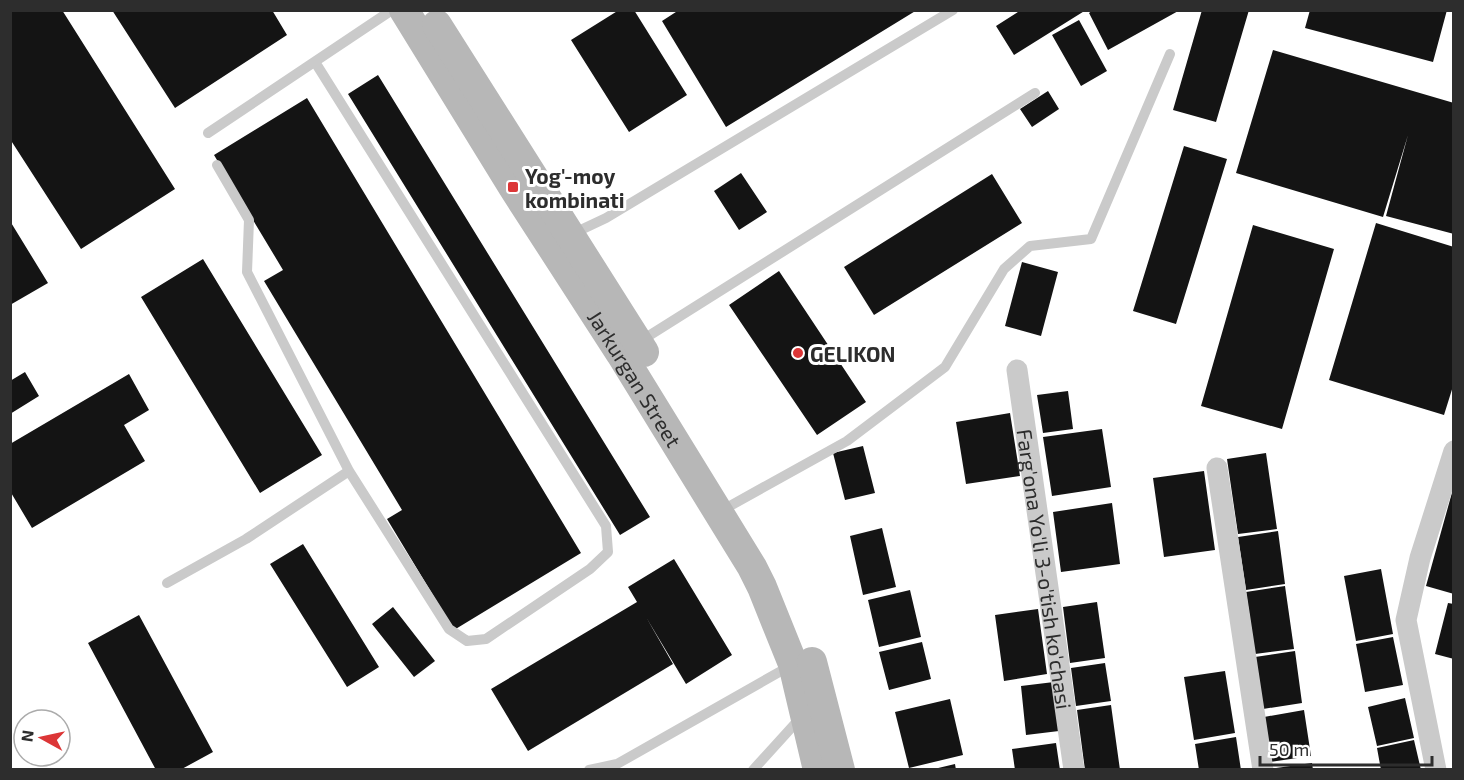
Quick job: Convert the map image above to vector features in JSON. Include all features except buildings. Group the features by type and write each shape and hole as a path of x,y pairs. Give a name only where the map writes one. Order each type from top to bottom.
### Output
{"main road":[{"name":"Jarkurgan Street","path":"404,10 513,187 629,348 728,507 770,557 799,623 825,709 840,770"},
{"name":"Jarkurgan Street","path":"428,10 570,235 629,348"},
{"name":"Jarkurgan Street","path":"728,507 793,664 818,770"}],"street":[{"name":"Farg'ona Yo'li 3-o'tish ko'chasi","path":"1017,370 1074,770"},
{"path":"1436,770 1406,620 1420,558 1454,451"},
{"path":"1217,468 1263,770"}],"lane":[{"path":"208,133 392,10"},
{"path":"570,235 606,218 953,10"},
{"path":"728,507 847,441 945,367 1004,269 1030,246 1091,239 1170,54"},
{"path":"217,165 249,220 248,272 350,471 449,629 467,641 486,639 590,569 608,552 606,526 315,62"},
{"path":"629,348 1035,93"},
{"path":"167,584 246,539 350,471"},
{"path":"589,770 616,764 793,664"},
{"path":"753,770 804,714"}],"place":[{"name":"Yog'-moy kombinati","path":"513,187"},
{"name":"GELIKON","path":"798,353"}]}
